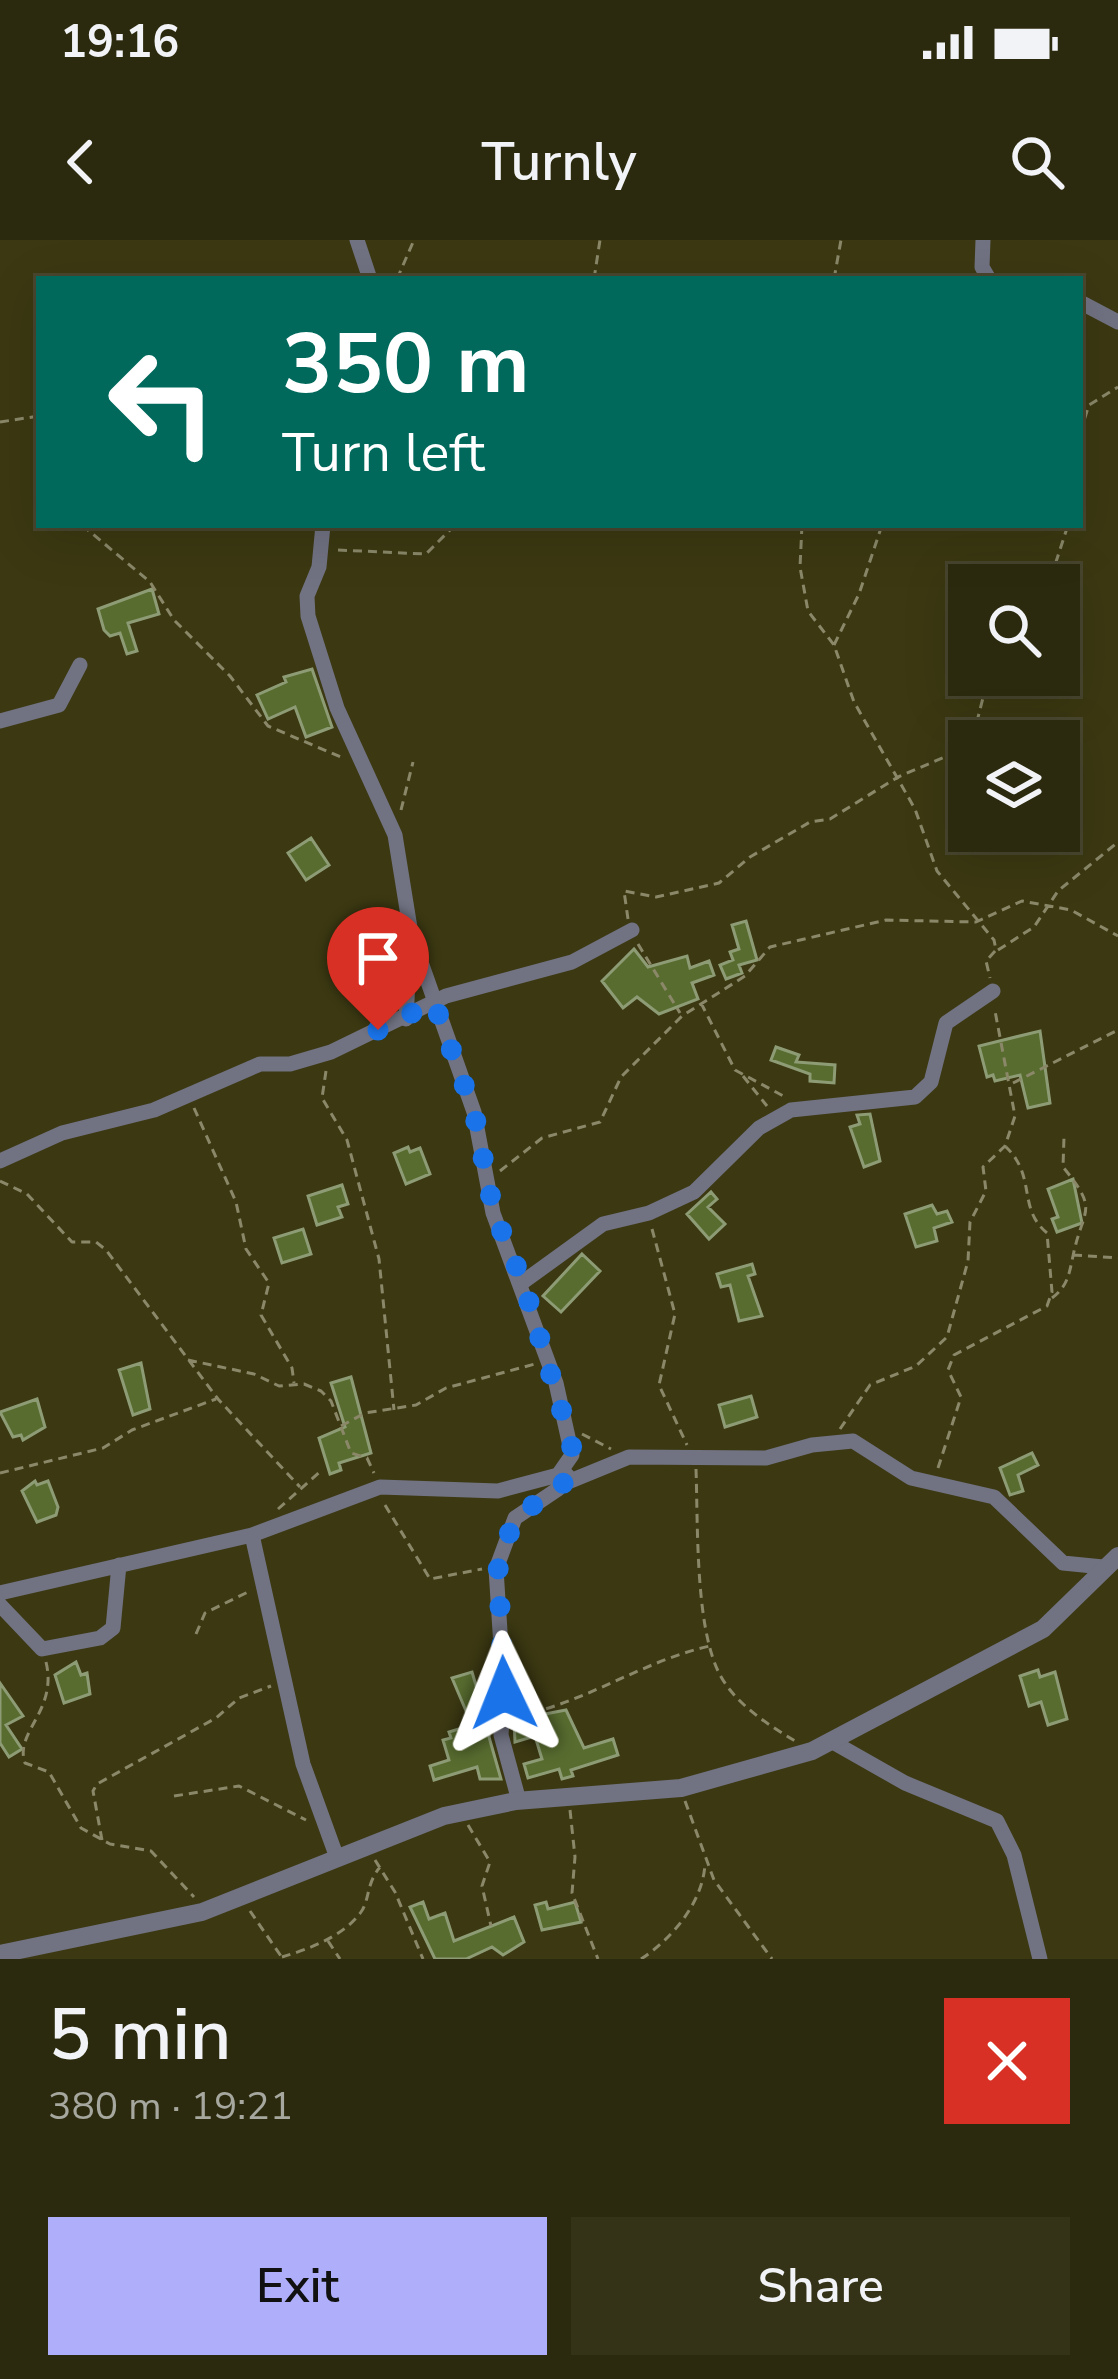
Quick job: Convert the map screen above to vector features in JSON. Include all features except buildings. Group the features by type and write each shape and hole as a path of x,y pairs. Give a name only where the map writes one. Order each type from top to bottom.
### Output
{"street":[{"path":"357,240 369,276"},
{"path":"983,240 982,267 986,276"},
{"path":"1083,304 1118,322"},
{"path":"323,528 307,596 308,616 337,708 395,835 411,934 474,1112 494,1213 523,1282 569,1426 572,1455 565,1475 515,1518 498,1564 502,1742 519,1801"},
{"path":"0,721 59,704 80,665"},
{"path":"0,1161 62,1133 189,1095 260,1064 290,1064 331,1052 434,1002 572,962 632,930"},
{"path":"406,1019 411,934"},
{"path":"523,1282 603,1225 649,1214 694,1192 775,1118 805,1105 915,1097 931,1082 946,1023 993,991"},
{"path":"0,1593 257,1532 380,1487 490,1492 629,1457 766,1459 835,1440 868,1446 932,1486 994,1497 1064,1563 1110,1561"},
{"path":"257,1532 264,1590 303,1764 336,1855"},
{"path":"0,1954 206,1911 364,1844 463,1812 519,1801 681,1788 812,1751 1043,1629 1110,1561"},
{"path":"0,1606 42,1649 84,1643 111,1632 119,1565"},
{"path":"831,1741 905,1784 997,1821 1014,1855 1040,1959"}],"path":[{"path":"398,276 414,240"},
{"path":"594,276 600,240"},
{"path":"835,276 842,240"},
{"path":"1083,424 1089,405 1118,388"},
{"path":"0,422 36,416"},
{"path":"86,528 150,582 174,620 239,685 268,726 333,751 370,776"},
{"path":"321,549 426,554 452,528"},
{"path":"802,528 803,597 834,645 854,702 898,777 937,871 994,940 996,950"},
{"path":"834,645 859,594 881,528"},
{"path":"1055,564 1067,528"},
{"path":"682,1016 632,930 624,891 656,897 719,883 750,856 810,822 840,814 898,777 947,756 969,738 983,696"},
{"path":"395,835 413,762"},
{"path":"835,1440 870,1385 916,1366 946,1337 968,1261 970,1222 986,1191 983,1167 1005,1146 1016,1116 986,961 1034,927 1048,904 1118,842"},
{"path":"489,1180 542,1138 600,1122 616,1084 682,1016 745,976 770,947 886,920 976,922 1010,903 1048,904 1118,936"},
{"path":"700,1001 735,1070 805,1105"},
{"path":"1010,1084 1118,1030"},
{"path":"331,1052 322,1098 347,1140 376,1246 394,1410"},
{"path":"743,1076 775,1118"},
{"path":"189,1095 236,1202 246,1249 269,1283 262,1315 292,1368 294,1384"},
{"path":"932,1486 962,1397 949,1363 962,1350 1041,1312 1066,1285 1088,1210 1078,1182 1064,1167 1064,1137"},
{"path":"1005,1146 1022,1163 1030,1216 1047,1233 1050,1299"},
{"path":"0,1181 27,1194 72,1242 96,1242 106,1250 186,1360 300,1487"},
{"path":"649,1214 675,1314 658,1385 671,1421 696,1457 711,1646 718,1671 745,1705 812,1751"},
{"path":"1073,1255 1118,1258"},
{"path":"341,1426 365,1412 394,1410 446,1388 548,1359"},
{"path":"186,1360 254,1374 279,1387 294,1384 327,1395 351,1453 367,1458 430,1579 498,1564"},
{"path":"0,1473 103,1448 132,1430 218,1399"},
{"path":"569,1426 629,1457"},
{"path":"257,1532 322,1470"},
{"path":"196,1634 200,1619 218,1604 264,1590"},
{"path":"502,1719 588,1695 661,1658 711,1646"},
{"path":"42,1649 49,1697 25,1739 22,1757 49,1772 80,1828 102,1840 154,1852 206,1911"},
{"path":"102,1840 94,1787 216,1718 238,1698 284,1681"},
{"path":"174,1796 239,1786 328,1834"},
{"path":"681,1788 705,1862 772,1959"},
{"path":"562,1799 571,1813 574,1840 572,1893 598,1959"},
{"path":"463,1812 490,1862 482,1886 491,1926"},
{"path":"364,1844 380,1867 422,1959"},
{"path":"641,1959 669,1937 694,1900 705,1862"},
{"path":"240,1900 283,1958 327,1939 362,1910 364,1889 380,1867"},
{"path":"327,1939 340,1959"}],"route":[{"path":"378,1030 434,1002 474,1112 494,1213 523,1282 569,1426 572,1455 563,1484 515,1518 496,1569 504,1693"}]}
